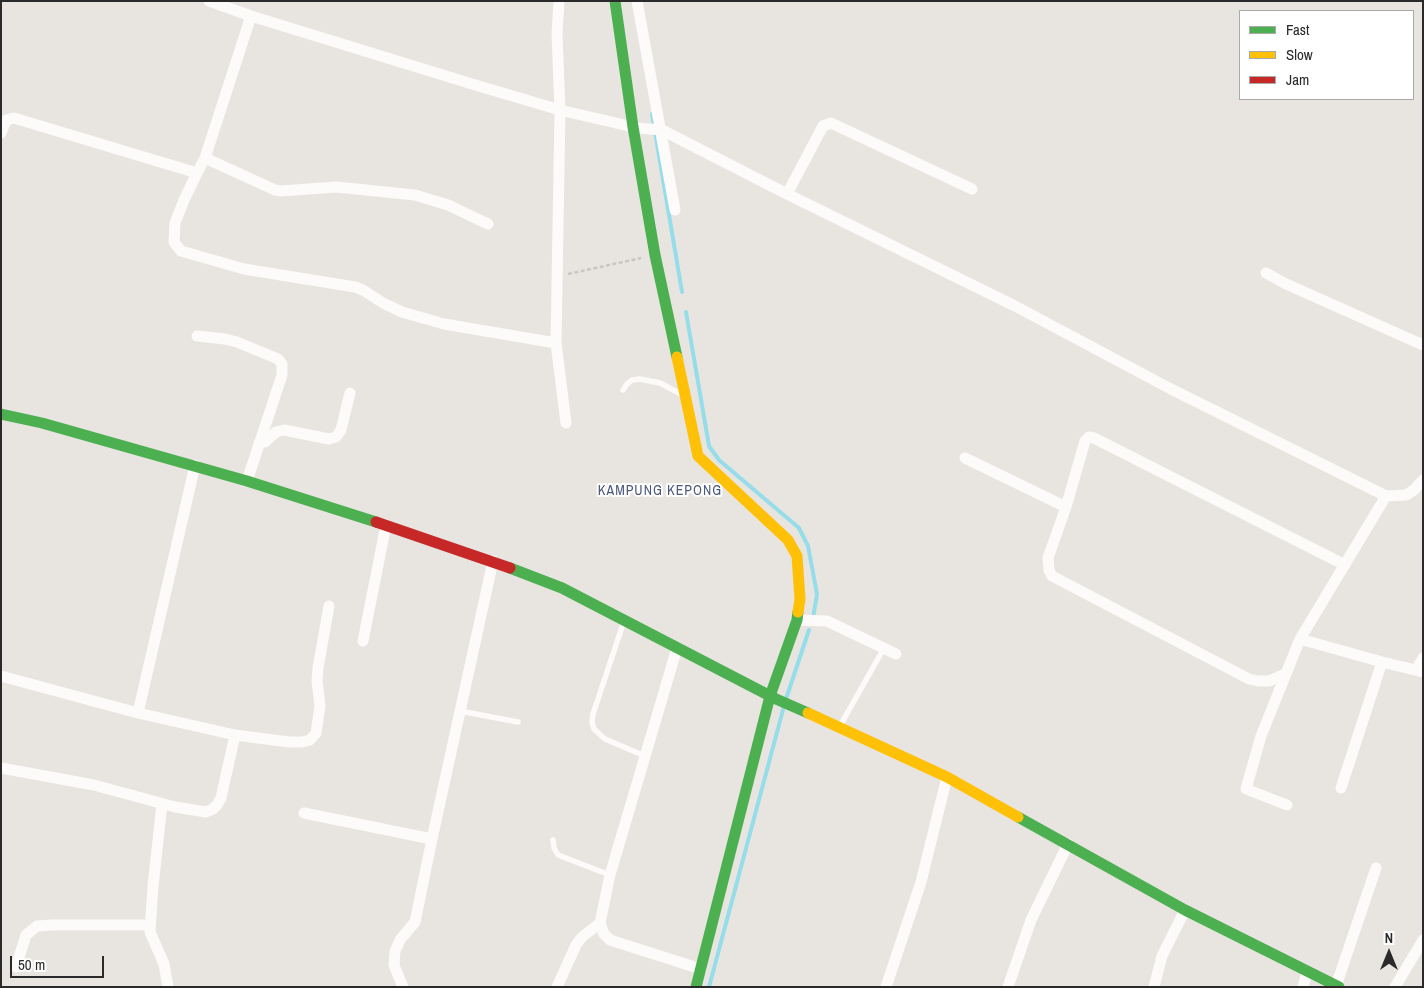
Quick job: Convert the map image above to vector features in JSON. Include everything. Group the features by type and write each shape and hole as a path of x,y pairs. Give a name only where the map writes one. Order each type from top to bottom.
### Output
{"main road":[{"path":"615,1 655,255 698,456 788,540 797,556 800,599 797,620 773,697 696,987"},
{"path":"1,404 42,423"},
{"path":"1,414 42,423 195,465 386,525 493,561 562,588 773,697 948,777 1185,910 1338,986"}],"street":[{"path":"209,1 251,16 560,110 635,128 659,130 1015,306 1169,388 1386,496 1406,495 1414,490 1423,480"},
{"path":"559,1 557,34 560,110 556,344 566,423"},
{"path":"637,1 675,210"},
{"path":"251,16 205,158 175,223 174,242 182,251 244,269 355,287 402,312 444,324 556,344"},
{"path":"1,133 6,120 14,118 197,173"},
{"path":"787,194 823,126 828,123 972,188"},
{"path":"205,158 275,190 336,187 415,195 448,204 488,224"},
{"path":"1266,273 1284,283 1423,345"},
{"path":"197,336 225,338 278,359 282,364 282,375 246,481"},
{"path":"259,443 266,442 276,432 284,430 329,439 336,437 341,430 350,393"},
{"path":"1285,674 1269,681 1249,679 1052,576 1049,570 1048,558 1066,507 1085,441 1091,437 1345,565"},
{"path":"965,458 1066,507"},
{"path":"138,713 195,465"},
{"path":"1286,804 1246,789 1261,736 1300,638 1386,496"},
{"path":"363,641 386,525"},
{"path":"403,987 394,965 395,951 400,940 415,922 493,561"},
{"path":"1,676 138,713 235,735 302,742 314,737 320,706 317,680 318,668 329,606"},
{"path":"797,620 827,621 896,654"},
{"path":"1300,638 1420,671 1423,658"},
{"path":"677,648 610,875 600,923 604,934 610,940 701,969"},
{"path":"1341,788 1382,662"},
{"path":"1,768 94,785 162,804 206,812 217,804 224,788 235,735"},
{"path":"887,987 921,882 948,777"},
{"path":"162,804 150,925 152,939 164,964 168,987"},
{"path":"304,813 432,839"},
{"path":"1008,987 1031,920 1068,844"},
{"path":"1338,986 1376,868"},
{"path":"1154,987 1162,956 1185,910"},
{"path":"557,987 576,945 582,937 600,923"},
{"path":"16,967 26,934 37,926 150,925"},
{"path":"1395,987 1423,940"},
{"path":"1303,987 1307,972"}],"lane":[{"path":"623,390 632,380 640,379 668,386 685,396"},
{"path":"624,621 592,722 594,729 605,739 645,756"},
{"path":"839,728 884,648"},
{"path":"460,711 518,722"},
{"path":"553,840 554,848 558,855 610,875"}],"path":[{"path":"557,276 655,255"}],"waterway":[{"path":"652,114 682,292"},
{"path":"686,312 709,446 719,460 799,528 808,546 817,594 813,618"},
{"path":"786,699 809,630"},
{"path":"709,987 784,706"}],"traffic: fast":[{"path":"615,1 633,127 655,255 677,357"},
{"path":"1,414 42,423 247,481 376,522"},
{"path":"510,568 562,588 776,699 808,713"},
{"path":"696,987 770,696 797,620 798,612"},
{"path":"1018,817 1185,910 1339,987"}],"traffic: slow":[{"path":"677,357 698,456 788,540 797,556 800,599 798,612"},
{"path":"808,713 947,777 1018,817"}],"traffic: jam":[{"path":"376,522 510,568"}],"district":[{"name":"KAMPUNG KEPONG","path":"660,491"}]}
